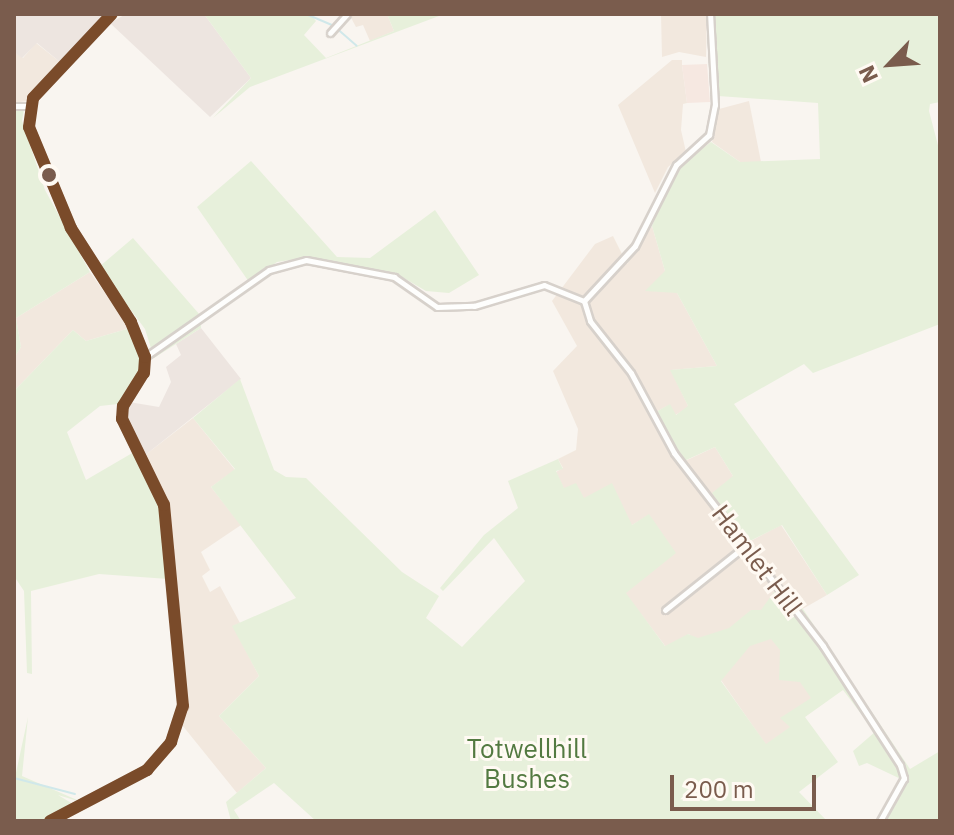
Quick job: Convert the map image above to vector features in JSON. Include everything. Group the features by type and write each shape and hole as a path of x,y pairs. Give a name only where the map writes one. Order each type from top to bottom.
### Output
{"main road":[{"path":"50,821 147,770 171,742 183,706 164,505 122,419 123,406 144,373 145,357 131,322 78,242 37,153 30,106 112,14"}],"street":[{"path":"330,33 347,14"},
{"path":"145,357 269,270 306,260 394,277 437,307 474,306 544,285 584,301 635,246 676,165 709,135 715,105 710,14"},
{"path":"14,106 30,106"},
{"name":"Hamlet Hill","path":"584,301 590,321 631,373 674,453 823,646 900,765 904,778 880,821"},
{"path":"665,610 744,547"}],"shaded area":[{"path":"14,14 104,14 60,62 37,43 22,58 14,52"},
{"path":"126,14 204,14 251,78 210,117 110,23"},
{"path":"349,14 387,14 394,31 370,41 363,25 356,27"},
{"path":"661,14 707,14 706,57 679,52 662,57"},
{"path":"36,43 60,62 27,101 14,103 14,52 23,58"},
{"path":"672,60 682,60 687,103 683,104 681,130 686,152 668,167 655,193 618,105"},
{"path":"707,64 710,102 687,103 682,65"},
{"path":"749,101 761,162 740,162 712,142 719,109"},
{"path":"652,226 665,271 717,366 671,370 689,408 675,415 669,405 656,412 685,461 715,447 733,476 747,543 781,525 827,595 792,615 843,689 766,745 689,634 666,647 625,593 649,515 632,525 564,489 556,472 563,468 558,459 576,450 578,429 553,371 577,346 552,301 595,244 613,236 627,264"},
{"path":"90,272 130,328 86,341 73,330 14,391 14,358 21,347 16,318"},
{"path":"201,328 241,379 144,456 125,423 124,409 129,402 159,407 171,382 166,367 181,355 176,344"},
{"path":"193,418 235,470 211,487 241,525 201,552 210,570 202,576 210,592 220,586 240,623 233,626 259,676 219,716 266,768 237,793 174,715 179,705 168,579 175,580 166,505 144,456"}],"green space":[{"path":"204,14 310,14 316,21 304,35 326,58 394,31 387,14 439,16 250,87 213,118 251,78"},
{"path":"715,14 940,14 940,102 930,104 929,111 940,153 940,324 813,373 804,364 734,404 859,575 827,595 782,525 746,543 712,493 733,476 715,447 684,461 656,412 670,404 676,415 688,406 670,370 717,366 677,293 645,291 665,271 652,226 675,170 711,142 740,162 820,159 818,103 718,96"},
{"path":"14,108 24,109 22,121 45,190 90,272 16,318 21,347 14,358"},
{"path":"251,161 337,257 370,258 435,210 479,275 449,293 426,291 397,274 297,259 277,262 249,282 197,207"},
{"path":"133,238 200,315 201,328 154,358 145,329 99,267"},
{"path":"130,328 141,357 136,380 118,404 100,406 67,432 86,480 134,452 159,502 168,579 99,574 31,591 32,674 27,673 24,591 14,576 14,391 73,330 86,341"},
{"name":"Totwellhill Bushes","path":"240,379 274,470 286,477 306,478 402,572 439,596 426,618 462,647 525,581 494,538 443,591 440,588 484,535 518,508 508,481 558,459 563,469 556,471 564,488 576,483 584,498 612,483 632,525 649,514 676,553 626,593 665,646 688,634 698,638 729,628 751,610 761,610 774,592 784,592 803,609 910,769 940,751 940,821 884,821 905,781 867,763 859,766 853,751 875,732 843,690 805,717 838,762 799,792 827,821 316,821 274,783 234,810 241,821 231,821 226,802 266,768 219,716 259,676 232,626 296,598 211,487 235,469 193,418","holes":["771,639 780,650 779,680 800,682 811,698 780,718 790,727 766,744 721,681 750,646"]},
{"path":"28,717 22,776 84,803 58,795 73,804 51,821 14,821 14,782"}],"waterway":[{"path":"306,14 334,26 357,46"},
{"path":"14,778 75,794"}],"transit line":[{"path":"50,821 147,770 171,742 183,706 164,505 122,419 123,406 144,373 145,357 131,322 71,228 29,127 33,98 112,14"}]}
